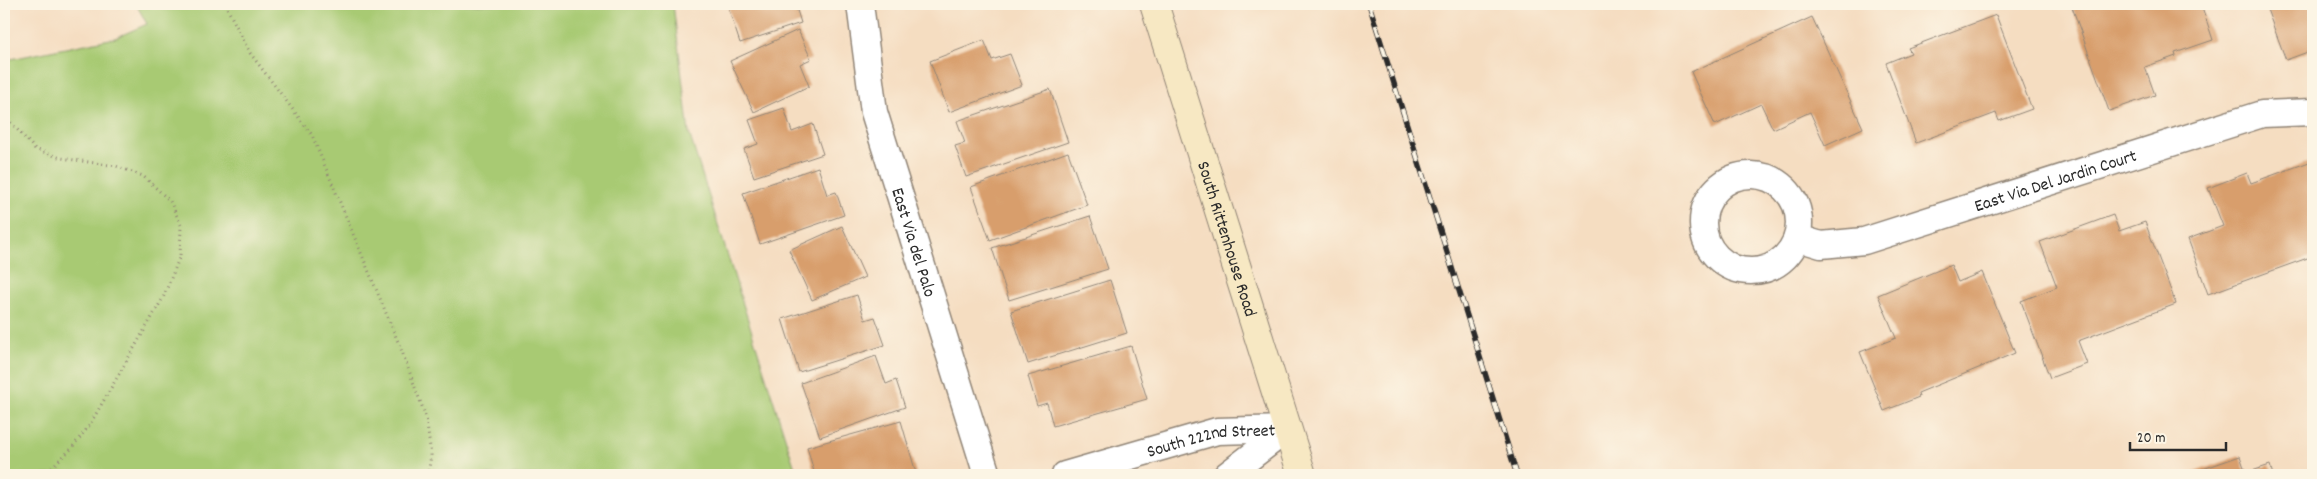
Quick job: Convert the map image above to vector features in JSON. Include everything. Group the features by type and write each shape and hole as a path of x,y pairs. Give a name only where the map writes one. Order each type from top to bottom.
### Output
{"main road":[{"name":"South Rittenhouse Road","path":"1154,4 1302,475"}],"street":[{"name":"East Via del Palo","path":"860,4 874,112 987,475"},
{"name":"East Via Del Jardin Court","path":"1798,238 1820,245 1864,241 2262,114 2313,112"},
{"name":"South 222nd Street","path":"1065,475 1217,431 1287,429"},
{"name":"South 222nd Street","path":"1227,475 1287,429"}],"path":[{"path":"225,4 250,53 312,135 401,349 426,417 431,455 428,475"},
{"path":"4,115 35,149 61,158 116,166 143,176 170,200 181,225 180,256 163,298 89,426 70,450 43,475"}],"green space":[{"path":"136,4 673,4 689,133 797,475 4,475 4,56 11,59 115,38 147,24"}],"building":[{"path":"727,4 795,4 801,23 740,43"},
{"path":"2071,4 2201,4 2213,40 2175,53 2176,56 2145,67 2155,95 2109,111"},
{"path":"2265,4 2313,4 2313,50 2286,60"},
{"path":"1996,15 2032,109 1999,121 1996,113 1916,143 1886,63 1911,53 1908,48"},
{"path":"1812,17 1863,128 1825,145 1810,112 1773,129 1761,104 1715,125 1691,72"},
{"path":"798,30 811,59 800,64 809,86 754,112 730,61"},
{"path":"984,40 992,60 1010,54 1022,85 949,112 930,61"},
{"path":"1050,89 1068,142 966,177 955,146 965,143 957,121"},
{"path":"784,108 792,132 813,124 823,154 754,177 744,149 758,144 749,120"},
{"path":"1068,152 1087,205 990,240 971,187"},
{"path":"2312,161 2313,256 2208,294 2188,239 2223,226 2208,188 2247,173 2251,183"},
{"path":"818,167 827,195 836,192 844,215 760,244 743,193"},
{"path":"2113,215 2119,231 2145,222 2176,304 2078,341 2087,364 2050,378 2021,301 2057,287 2040,242"},
{"path":"1090,216 1108,269 1009,300 992,248"},
{"path":"842,226 865,277 812,300 789,250"},
{"path":"1951,265 1958,282 1982,272 2015,353 1918,393 1919,397 1884,411 1860,352 1896,338 1878,295"},
{"path":"1110,280 1127,333 1028,364 1011,311"},
{"path":"857,295 865,320 875,317 885,345 799,372 782,319"},
{"path":"1131,346 1147,399 1053,426 1047,403 1037,406 1028,376"},
{"path":"876,356 886,384 896,380 905,407 820,437 801,383"},
{"path":"901,421 916,473 910,475 815,475 807,447"},
{"path":"2240,456 2246,473 2270,465 2273,475 2186,475"}],"railway":[{"path":"1369,4 1517,475"}]}
